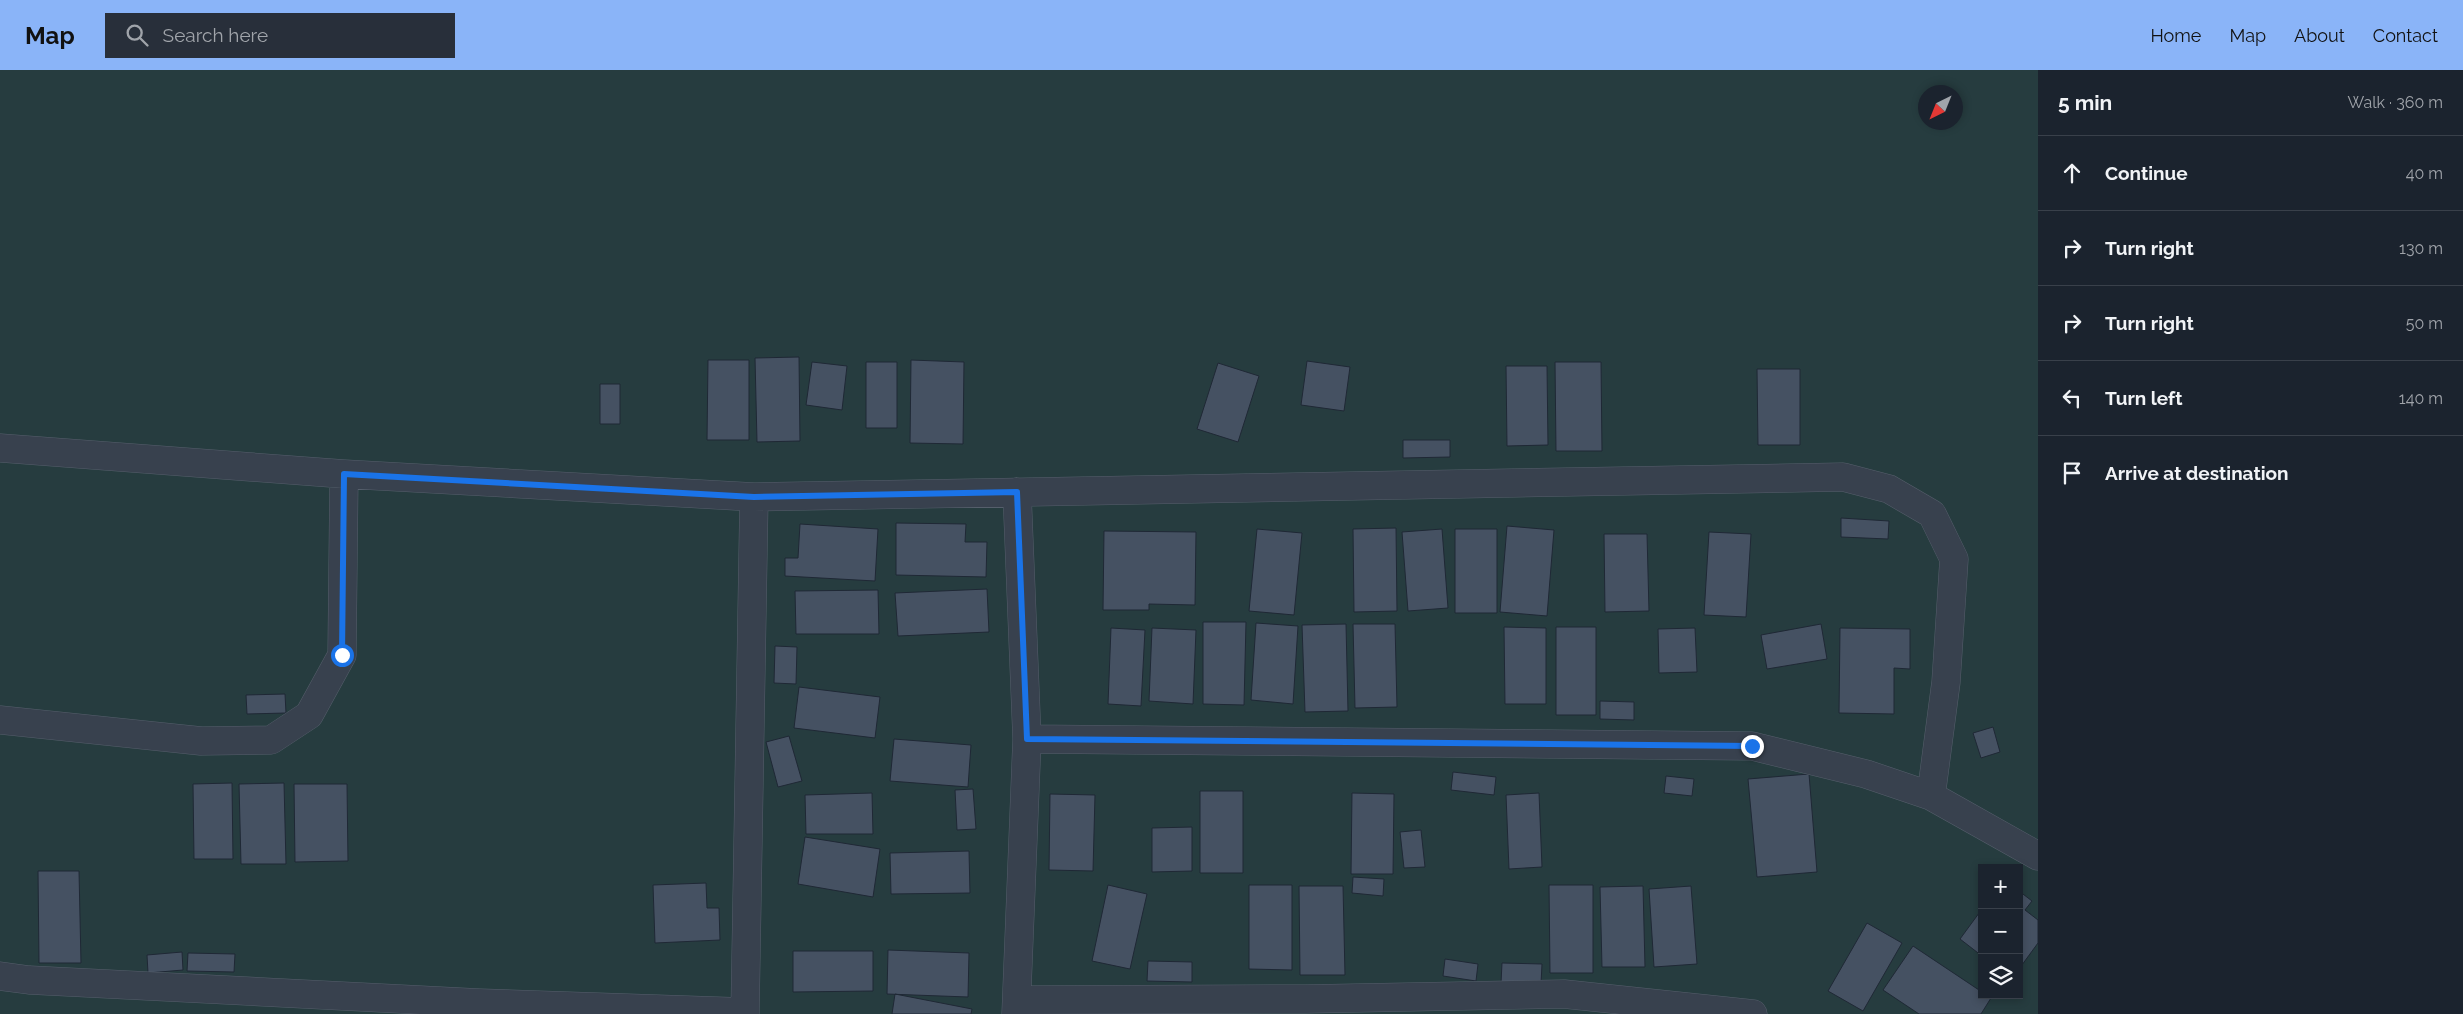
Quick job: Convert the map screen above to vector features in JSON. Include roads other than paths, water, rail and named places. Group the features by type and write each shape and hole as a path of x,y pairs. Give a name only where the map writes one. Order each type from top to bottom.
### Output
{"street":[{"path":"0,448 344,474 754,497 1843,477 1889,489 1932,514 1954,559 1946,682 1932,796"},
{"path":"0,720 201,741 221,741 271,740 309,715 342,655 344,474"},
{"path":"1017,492 1027,739 1017,1007 1564,994 1753,1014"},
{"path":"0,976 29,980 479,1009 745,1013 754,497"},
{"path":"1027,739 1752,746 1866,774 1932,796 2038,856"}]}
